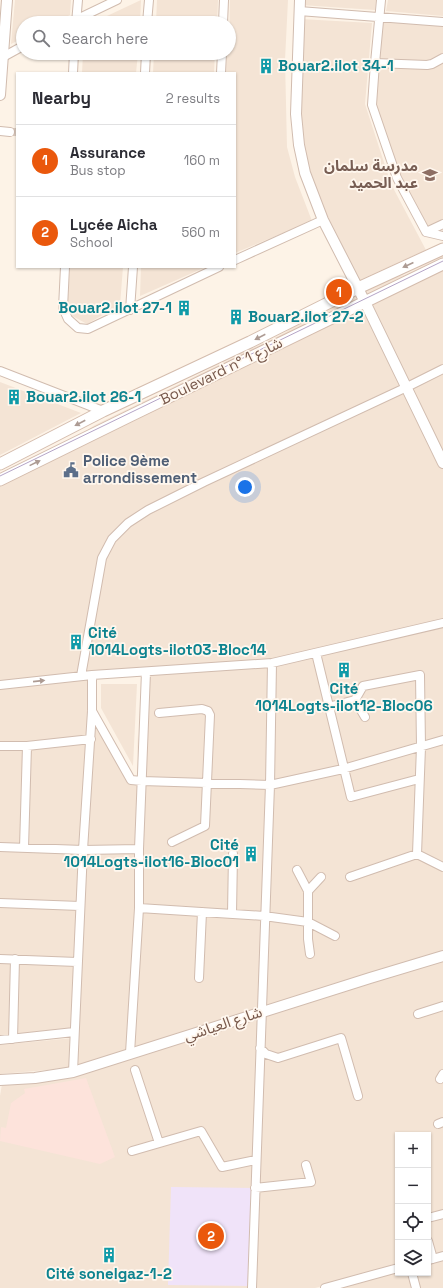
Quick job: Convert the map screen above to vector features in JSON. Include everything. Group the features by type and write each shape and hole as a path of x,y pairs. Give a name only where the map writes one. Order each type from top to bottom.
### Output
{"main road":[{"name":"Boulevard n° شارع 1","path":"0,464 102,411 250,342 358,288 443,249"},
{"name":"Boulevard n° شارع 1","path":"0,480 443,264"}],"street":[{"path":"0,95 7,0"},
{"path":"75,16 78,0"},
{"path":"86,16 117,0"},
{"path":"148,16 149,0"},
{"path":"223,16 224,0"},
{"path":"300,0 296,114 299,145 305,173 323,220 407,387 443,463"},
{"path":"381,0 372,105 397,178 426,232 443,236"},
{"path":"299,11 443,22"},
{"path":"3,57 16,50"},
{"path":"375,62 426,65 432,64 443,58"},
{"path":"73,72 74,60"},
{"path":"145,72 146,60"},
{"path":"221,72 222,60"},
{"path":"0,131 10,132"},
{"path":"236,260 323,220"},
{"path":"426,232 443,224"},
{"path":"65,268 63,308 68,319 78,328 88,329 216,268"},
{"path":"130,310 133,268"},
{"path":"81,676 102,558 112,539 128,523 148,510 204,482 443,369"},
{"path":"0,371 102,411"},
{"path":"0,685 92,675 272,663 443,623"},
{"path":"316,653 351,797 420,779"},
{"path":"252,1288 264,916 270,785 272,663"},
{"path":"130,1054 140,908 139,849 146,672"},
{"path":"73,1072 83,850 91,739 92,675"},
{"path":"328,707 355,700 363,686 420,675 421,747 417,854"},
{"path":"355,700 365,717"},
{"path":"159,713 202,709 208,711 210,715 205,826 172,842"},
{"path":"92,711 131,780 142,781 270,785 343,769 443,740"},
{"path":"0,746 27,746 91,739"},
{"path":"24,848 27,746"},
{"path":"0,847 83,850 139,849"},
{"path":"232,914 233,854"},
{"path":"350,877 417,854 443,867"},
{"path":"298,870 308,892 310,954"},
{"path":"308,892 321,877"},
{"path":"0,903 80,906"},
{"path":"140,908 264,916 308,922 335,936"},
{"path":"199,978 202,912"},
{"name":"شارع العياشي","path":"0,1080 35,1078 73,1072 443,956"},
{"path":"0,959 77,962"},
{"path":"13,1039 15,959"},
{"path":"418,1014 443,1006"},
{"path":"0,1040 74,1032"},
{"path":"260,1048 266,1054 278,1058 341,1038 358,1096"},
{"path":"135,1070 159,1143"},
{"path":"132,1150 201,1131 222,1167 256,1160"},
{"path":"255,1188 311,1182 306,1165"},
{"path":"431,1217 443,1214"},
{"path":"431,1260 443,1256"},
{"path":"325,1288 395,1269"},
{"path":"413,1276 416,1288"}],"shaded area":[{"path":"15,0 71,0 70,15 68,16 16,16 16,42 11,44"},
{"path":"141,0 140,16 107,16"},
{"path":"157,0 218,0 217,16 156,16"},
{"path":"230,0 288,0 285,60 287,147 295,177 312,221 236,253 236,72 226,72 227,60 236,60 236,16 230,16"},
{"path":"301,0 376,0 375,10 301,5"},
{"path":"388,0 443,0 443,16 386,11"},
{"path":"300,19 372,23 365,104 391,184 426,250 357,281 302,161 298,119"},
{"path":"381,20 443,24 443,221 427,229 399,177 375,105"},
{"path":"83,60 137,60 136,72 82,72"},
{"path":"154,60 215,60 214,72 153,72"},
{"path":"443,256 443,1070 438,1078 443,1079 443,1211 431,1215 431,1132 395,1132 395,1267 315,1288 255,1288 258,1190 307,1179 258,1185 262,1054 270,1058 344,1037 278,1055 268,1052 263,1047 261,1012 250,1288 0,1288 0,1096 2,1084 34,1083 128,1050 75,1067 86,852 136,846 86,847 94,721 129,782 139,783 137,734 139,759 146,672 0,685 0,483 50,455 95,425 286,332 339,292 404,275"},
{"path":"70,268 123,268 120,305 87,324 67,313"},
{"path":"141,268 204,268 140,296"},
{"path":"0,382 81,413 0,455"},
{"path":"89,678 88,737 0,744 0,688"},
{"path":"101,684 137,684 133,766 101,708"},
{"path":"88,742 81,847 26,845 30,748"},
{"path":"25,748 21,845 0,844 0,749"},
{"path":"0,849 81,852 78,904 0,901"},
{"path":"0,906 78,909 75,959 0,956"},
{"path":"0,961 12,961 10,1037 0,1037"},
{"path":"18,962 75,965 72,1029 16,1036"},
{"path":"73,1038 71,1068 0,1074 0,1045"},
{"path":"86,1078 115,1157 100,1164 0,1141 1,1127 6,1128 11,1103 25,1093 24,1089"},
{"path":"171,1187 255,1188 252,1286 168,1285"},
{"path":"443,1217 443,1252 435,1255 431,1241 431,1221"},
{"path":"443,1259 443,1288 419,1288 416,1276 431,1276 431,1262"},
{"path":"395,1272 395,1276 411,1276 414,1288 335,1288"}],"tunnel":[{"path":"10,132 16,132"}],"tram line":[{"path":"0,476 443,261"}],"place":[{"name":"Bouar2.ilot 34-1","path":"266,66"},
{"name":"مدرسة سلمان عبد الحميد","path":"430,175"},
{"name":"Assurance","path":"339,292"},
{"name":"Bouar2.ilot 27-1","path":"184,308"},
{"name":"Bouar2.ilot 27-2","path":"236,317"},
{"name":"Bouar2.ilot 26-1","path":"14,397"},
{"name":"Police 9ème arrondissement","path":"71,470"},
{"name":"Cité 1014Logts-ilot03-Bloc14","path":"76,642"},
{"name":"Cité 1014Logts-ilot12-Bloc06","path":"344,670"},
{"name":"Cité 1014Logts-ilot16-Bloc01","path":"251,854"},
{"name":"Lycée Aicha","path":"211,1236"},
{"name":"Cité sonelgaz-1-2","path":"109,1255"}]}
